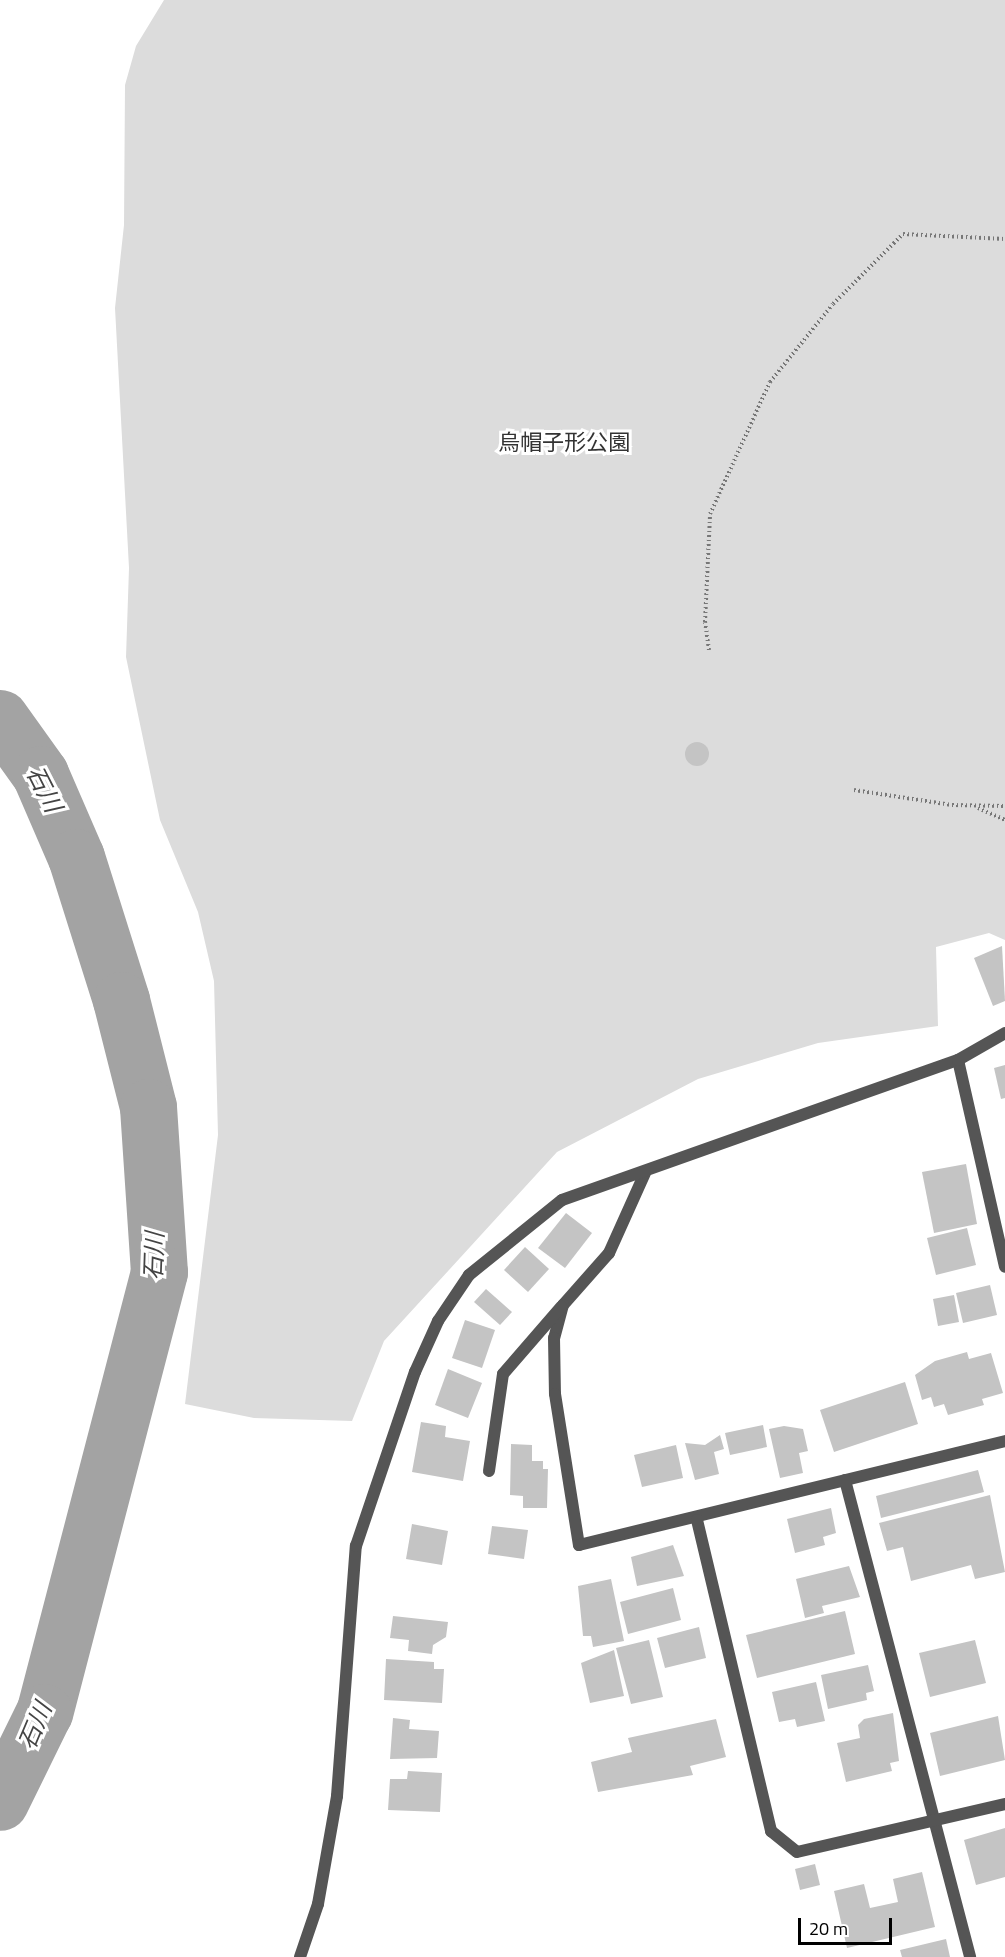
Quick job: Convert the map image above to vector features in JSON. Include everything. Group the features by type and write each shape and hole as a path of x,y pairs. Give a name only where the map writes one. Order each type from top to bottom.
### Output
{"street":[{"path":"300,1957 318,1904 337,1796 356,1546 415,1371 438,1321 469,1275 520,1229 562,1200 645,1173 958,1060 1005,1033"},
{"path":"958,1060 1005,1267"},
{"path":"489,1471 503,1374 609,1252 645,1173"},
{"path":"563,1305 554,1338 555,1394 579,1545 697,1520 845,1480 1005,1441"},
{"path":"845,1480 970,1957"},
{"path":"697,1520 771,1831 797,1852 934,1823 1005,1804"}],"path":[{"path":"709,650 705,622 710,514 770,382 833,304 903,234 1005,239"},
{"path":"854,790 975,806 1005,806"},
{"path":"975,806 1005,820"}],"green space":[{"name":"烏帽子形公園","path":"164,0 1005,0 1005,940 989,933 936,947 938,1026 818,1043 698,1079 557,1152 384,1341 352,1421 254,1418 185,1404 218,1135 214,981 198,912 160,820 126,657 129,568 115,308 124,225 125,85 136,46"}],"building":[{"path":"697,742 702,743 708,749 708,759 702,765 697,766 692,765 686,759 685,754 686,749 692,743"},
{"path":"1002,946 1005,1001 993,1006 974,958"},
{"path":"1005,1065 1005,1098 1001,1099 994,1068"},
{"path":"966,1164 977,1224 934,1233 922,1172"},
{"path":"566,1213 592,1233 565,1268 538,1248"},
{"path":"967,1228 976,1265 936,1275 927,1238"},
{"path":"525,1247 549,1269 528,1292 504,1270"},
{"path":"990,1285 997,1315 963,1323 956,1293"},
{"path":"486,1289 512,1312 500,1325 474,1302"},
{"path":"954,1295 959,1322 938,1326 933,1299"},
{"path":"465,1320 495,1330 482,1368 452,1358"},
{"path":"967,1352 969,1359 991,1353 1003,1393 982,1399 984,1405 948,1415 944,1404 934,1407 931,1397 922,1400 915,1375 935,1361"},
{"path":"448,1369 482,1383 468,1418 435,1405"},
{"path":"905,1382 918,1424 834,1452 820,1410"},
{"path":"421,1422 446,1426 445,1437 470,1441 463,1481 412,1472"},
{"path":"763,1425 767,1447 730,1455 725,1433"},
{"path":"784,1426 803,1429 808,1451 799,1453 803,1473 780,1478 769,1429"},
{"path":"720,1435 724,1449 714,1452 719,1474 695,1480 685,1443 705,1445"},
{"path":"511,1444 532,1445 532,1461 543,1461 543,1469 548,1469 547,1508 523,1508 523,1496 510,1495"},
{"path":"676,1445 683,1478 642,1487 634,1455"},
{"path":"978,1470 984,1492 881,1518 876,1496"},
{"path":"990,1495 1005,1572 975,1579 971,1565 911,1581 903,1547 887,1551 879,1523"},
{"path":"831,1508 836,1533 823,1537 825,1545 795,1553 787,1519"},
{"path":"412,1524 448,1531 442,1565 406,1559"},
{"path":"492,1526 528,1530 524,1559 488,1554"},
{"path":"673,1545 684,1576 637,1586 631,1557"},
{"path":"849,1566 860,1597 822,1606 824,1613 805,1618 796,1579"},
{"path":"611,1579 624,1641 593,1647 591,1636 583,1636 578,1586"},
{"path":"673,1588 681,1620 628,1634 620,1602"},
{"path":"845,1611 855,1654 757,1678 746,1635"},
{"path":"393,1616 448,1622 446,1637 433,1645 432,1654 408,1651 409,1640 390,1638"},
{"path":"699,1627 706,1658 665,1668 657,1638"},
{"path":"649,1640 663,1697 631,1704 616,1648"},
{"path":"975,1640 986,1683 930,1697 919,1653"},
{"path":"614,1650 624,1696 590,1703 581,1663"},
{"path":"386,1659 434,1662 434,1669 444,1669 442,1703 384,1700"},
{"path":"868,1665 874,1691 866,1693 867,1700 828,1709 821,1675"},
{"path":"816,1682 825,1721 797,1727 795,1719 779,1722 772,1692"},
{"path":"893,1713 899,1761 890,1763 892,1771 846,1782 837,1743 860,1738 858,1725 864,1719"},
{"path":"998,1716 1005,1760 940,1776 930,1733"},
{"path":"393,1718 410,1720 409,1729 439,1731 437,1758 390,1759"},
{"path":"716,1719 726,1757 690,1766 693,1775 598,1792 591,1762 632,1752 628,1738"},
{"path":"408,1771 442,1773 440,1812 388,1810 390,1779 407,1779"},
{"path":"1005,1828 1005,1877 976,1885 964,1840"},
{"path":"815,1864 820,1885 800,1890 795,1869"},
{"path":"922,1872 935,1927 847,1948 834,1891 864,1884 870,1908 898,1902 893,1879"},
{"path":"946,1939 950,1957 902,1957 900,1950"}],"waterway":[{"name":"石川","path":"0,718 40,774 76,857 121,1000 148,1107 159,1272 44,1712 0,1802"}]}
